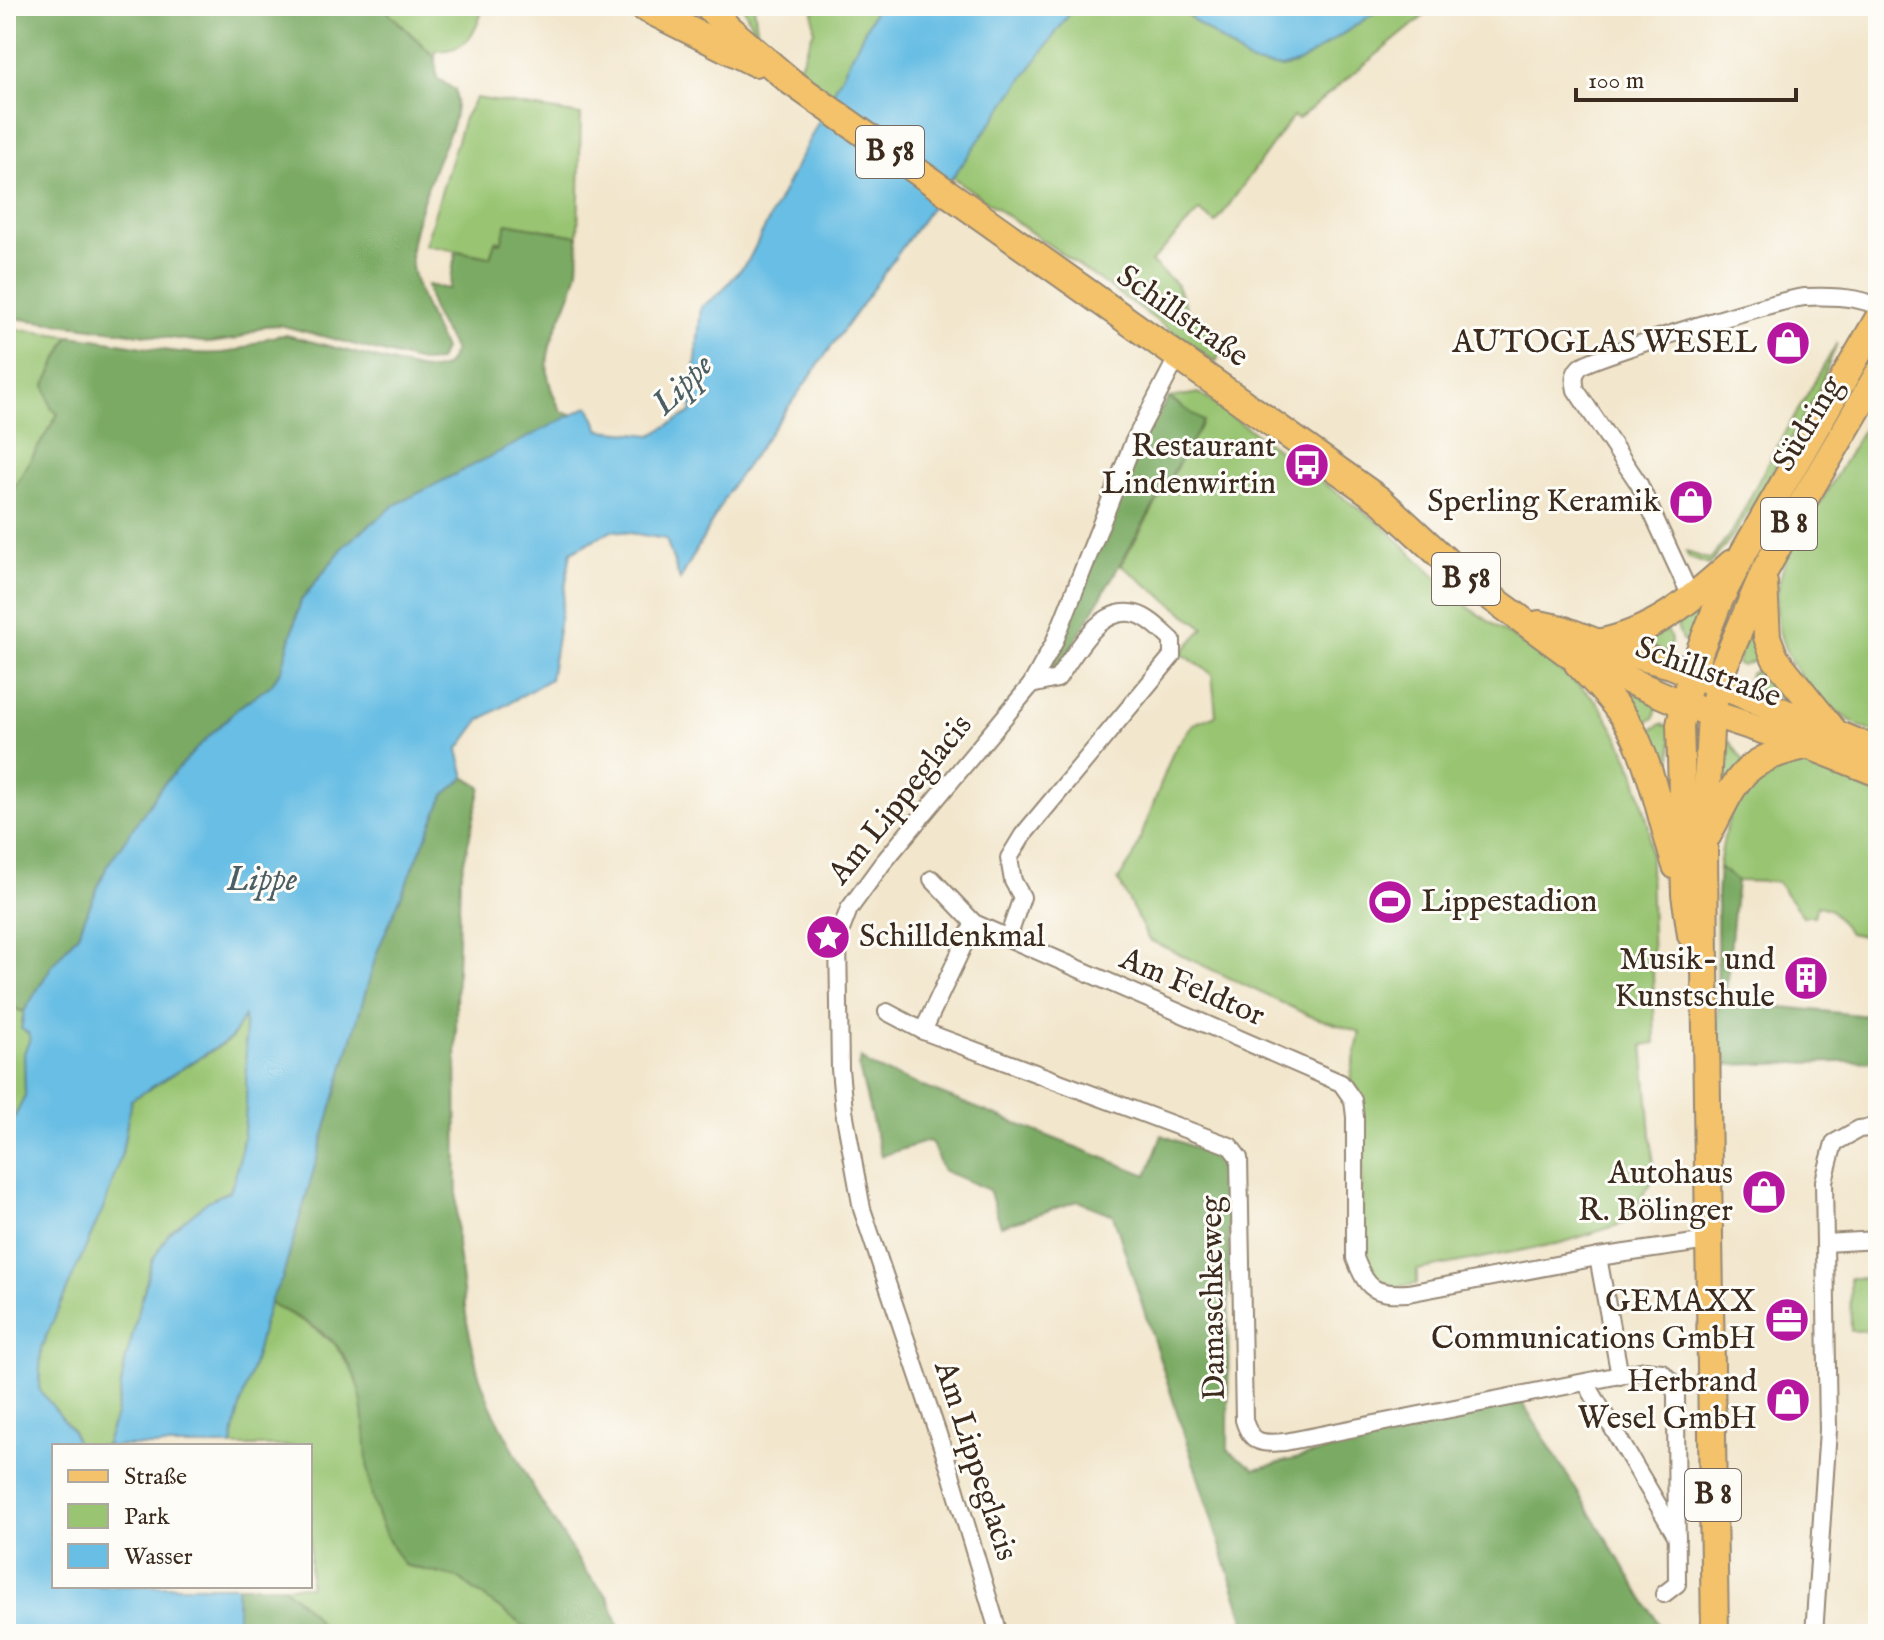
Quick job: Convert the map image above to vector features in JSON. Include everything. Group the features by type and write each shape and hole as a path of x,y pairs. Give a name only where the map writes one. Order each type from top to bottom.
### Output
{"main road":[{"name":"B 58","path":"641,6 790,81"},
{"name":"B 58","path":"708,6 728,28 790,81"},
{"name":"Schillstraße","path":"790,81 1380,500 1466,579 1570,655 1683,704 1807,745 1878,773"},
{"name":"Südring","path":"1691,673 1719,601 1744,552 1878,319"},
{"name":"Südring","path":"1719,684 1764,572 1878,374"},
{"path":"1596,643 1641,631 1692,599 1744,552"},
{"path":"1764,572 1767,637 1775,658 1835,733"},
{"name":"Schillstraße","path":"1524,620 1562,629 1691,673 1878,751"},
{"name":"B 8","path":"1570,655 1612,701 1634,735 1649,772 1685,894"},
{"name":"B 8","path":"1691,673 1680,725 1685,894 1693,955 1706,1166"},
{"name":"B 8","path":"1715,1634 1706,1166 1704,842 1711,713 1719,684"},
{"path":"1704,842 1732,789 1750,766 1773,753 1807,745"}],"street":[{"path":"1692,599 1639,484 1576,390 1574,377 1581,366 1620,350 1803,297 1866,300 1878,307"},
{"name":"Am Lippeglacis","path":"999,1634 948,1464 862,1209 844,1111 840,1069 838,938 849,909 882,864 1031,685 1054,643 1133,443 1178,356"},
{"path":"932,879 974,923 1008,938 1022,897 1013,881 1009,858 1023,835 1172,656 1172,640 1145,618 1123,612 1096,626 1057,679 1031,685"},
{"path":"923,1031 974,923"},
{"name":"Am Feldtor","path":"1008,938 1341,1083 1353,1100 1355,1117 1355,1258 1362,1277 1372,1288 1384,1294 1408,1293 1598,1257 1708,1241"},
{"name":"Damaschkeweg","path":"887,1012 923,1031 1230,1146 1239,1158 1244,1420 1248,1434 1256,1441 1270,1443 1301,1439 1645,1370 1662,1372 1676,1394 1678,1539 1677,1584 1664,1594"},
{"path":"1814,1634 1828,1430 1824,1181 1834,1143 1859,1129 1878,1127"},
{"path":"1825,1243 1878,1240"},
{"path":"1598,1257 1620,1376"},
{"path":"1586,1383 1678,1539"}],"green space":[{"path":"6,6 382,6 435,57 437,78 455,90 453,123 423,200 411,250 417,287 444,349 439,361 420,362 280,325 264,326 237,339 210,343 6,317"},
{"path":"381,6 484,6 469,39 456,47 436,51 435,57"},
{"path":"743,6 754,6 757,29 774,46 771,50 757,36"},
{"path":"813,6 877,6 834,94 798,70 814,30"},
{"path":"1075,6 1175,6 1252,64 1282,68 1300,62 1385,6 1436,6 1298,119 1293,116 1216,223 1199,211 1151,262 1176,284 1187,309 1225,341 1216,362 952,177"},
{"path":"476,98 581,115 578,236 510,224 503,242 496,240 490,257 425,245 464,118"},
{"path":"507,223 578,236 577,274 548,357 552,392 562,412 576,415 395,505 346,544 301,600 282,669 271,685 238,708 135,827 107,866 78,934 53,964 24,1012 6,1005 6,501 58,414 51,408 45,385 69,336 165,350 222,353 286,335 417,369 436,370 449,362 454,350 432,310 427,285 449,289 456,251 490,257 495,242 501,243"},
{"path":"6,328 69,336 45,385 58,414 6,501"},
{"path":"1837,343 1816,396 1737,531 1709,565 1689,558 1686,552 1711,558 1735,527 1771,457"},
{"name":"Lippestadion","path":"1199,393 1382,525 1468,607 1593,697 1621,742 1634,771 1649,827 1655,1043 1643,1045 1655,1177 1625,1223 1561,1243 1417,1270 1417,1284 1396,1287 1378,1281 1362,1258 1362,1098 1350,1079 1360,1032 1310,1016 1149,940 1118,880 1133,858 1173,752 1193,724 1216,715 1212,674 1181,653 1204,628 1121,565 1203,421 1169,398"},
{"path":"1169,398 1203,421 1055,676 1043,672 1058,647 1149,427"},
{"path":"1878,404 1878,735 1831,707 1796,670 1784,647 1778,623 1777,596 1789,554"},
{"path":"1711,597 1688,643 1682,641 1675,621"},
{"path":"1752,620 1769,656 1742,666 1737,664"},
{"path":"1666,626 1671,640 1669,656 1627,642"},
{"path":"1772,664 1804,707 1747,686 1750,674"},
{"path":"1606,681 1658,703 1654,718 1637,728"},
{"path":"1661,724 1672,727 1670,817 1641,736"},
{"path":"1722,740 1730,742 1745,763 1719,797"},
{"path":"1796,758 1826,764 1878,786 1878,939 1849,933 1831,910 1817,905 1814,916 1803,916 1777,882 1737,881 1719,867 1728,823 1739,794 1758,772"},
{"path":"465,777 481,787 460,879 456,1004 457,1244 467,1322 478,1372 491,1407 537,1495 585,1571 608,1597 622,1634 534,1634 458,1578 404,1565 384,1530 373,1501 361,1397 348,1362 336,1345 321,1332 268,1302 282,1279 377,952 444,795"},
{"path":"1719,867 1737,881 1725,1001 1878,1017 1878,1061 1718,1065"},
{"path":"6,1005 24,1012 21,1028 30,1039 24,1054 25,1096 13,1120 6,1147"},
{"path":"244,1014 244,1126 237,1170 230,1191 208,1201 152,1261 125,1363 116,1415 106,1444 76,1444 73,1432 39,1389 41,1348 122,1153 131,1100 231,1039"},
{"path":"861,1058 870,1066 1147,1175 1162,1135 1224,1159 1229,1168 1228,1450 1255,1469 1522,1402 1665,1634 1249,1634 1113,1215 1078,1201 1001,1226 989,1190 942,1170 932,1143 928,1141 881,1156 859,1068"},
{"path":"1850,1278 1878,1278 1878,1330 1851,1331"},
{"path":"268,1302 305,1322 335,1344 360,1383 404,1565 458,1578 534,1634 328,1634 307,1608 284,1588 312,1588 312,1444 232,1444 234,1419 254,1362"},
{"path":"237,1588 284,1588 307,1608 328,1634 237,1634"}],"water":[{"name":"Lippe","path":"877,6 1075,6 731,487 680,580 666,539 612,530 571,552 550,679 480,720 458,750 465,777 444,795 377,952 282,1279 265,1319 232,1444 106,1444 116,1415 125,1363 152,1261 169,1233 208,1201 230,1191 237,1170 244,1127 244,1016 231,1038 131,1100 122,1153 106,1202 41,1348 39,1389 73,1432 76,1444 52,1444 52,1588 237,1588 237,1634 6,1634 6,1147 13,1120 25,1096 24,1053 30,1039 28,1033 21,1029 24,1012 53,964 78,934 107,866 162,786 238,708 271,685 282,669 301,601 346,544 395,505 589,406 600,430 652,435 691,412 701,307 720,293 748,261"},
{"path":"1189,6 1385,6 1300,62 1282,68 1252,64 1191,18"}],"place":[{"name":"AUTOGLAS WESEL","path":"1788,343"},
{"name":"Restaurant Lindenwirtin","path":"1307,465"},
{"name":"Sperling Keramik","path":"1691,502"},
{"name":"Lippestadion","path":"1390,902"},
{"name":"Schilldenkmal","path":"828,937"},
{"name":"Musik- und Kunstschule","path":"1806,978"},
{"name":"Autohaus R. Bölinger","path":"1764,1192"},
{"name":"GEMAXX Communications GmbH","path":"1787,1320"},
{"name":"Herbrand Wesel GmbH","path":"1788,1400"}]}
